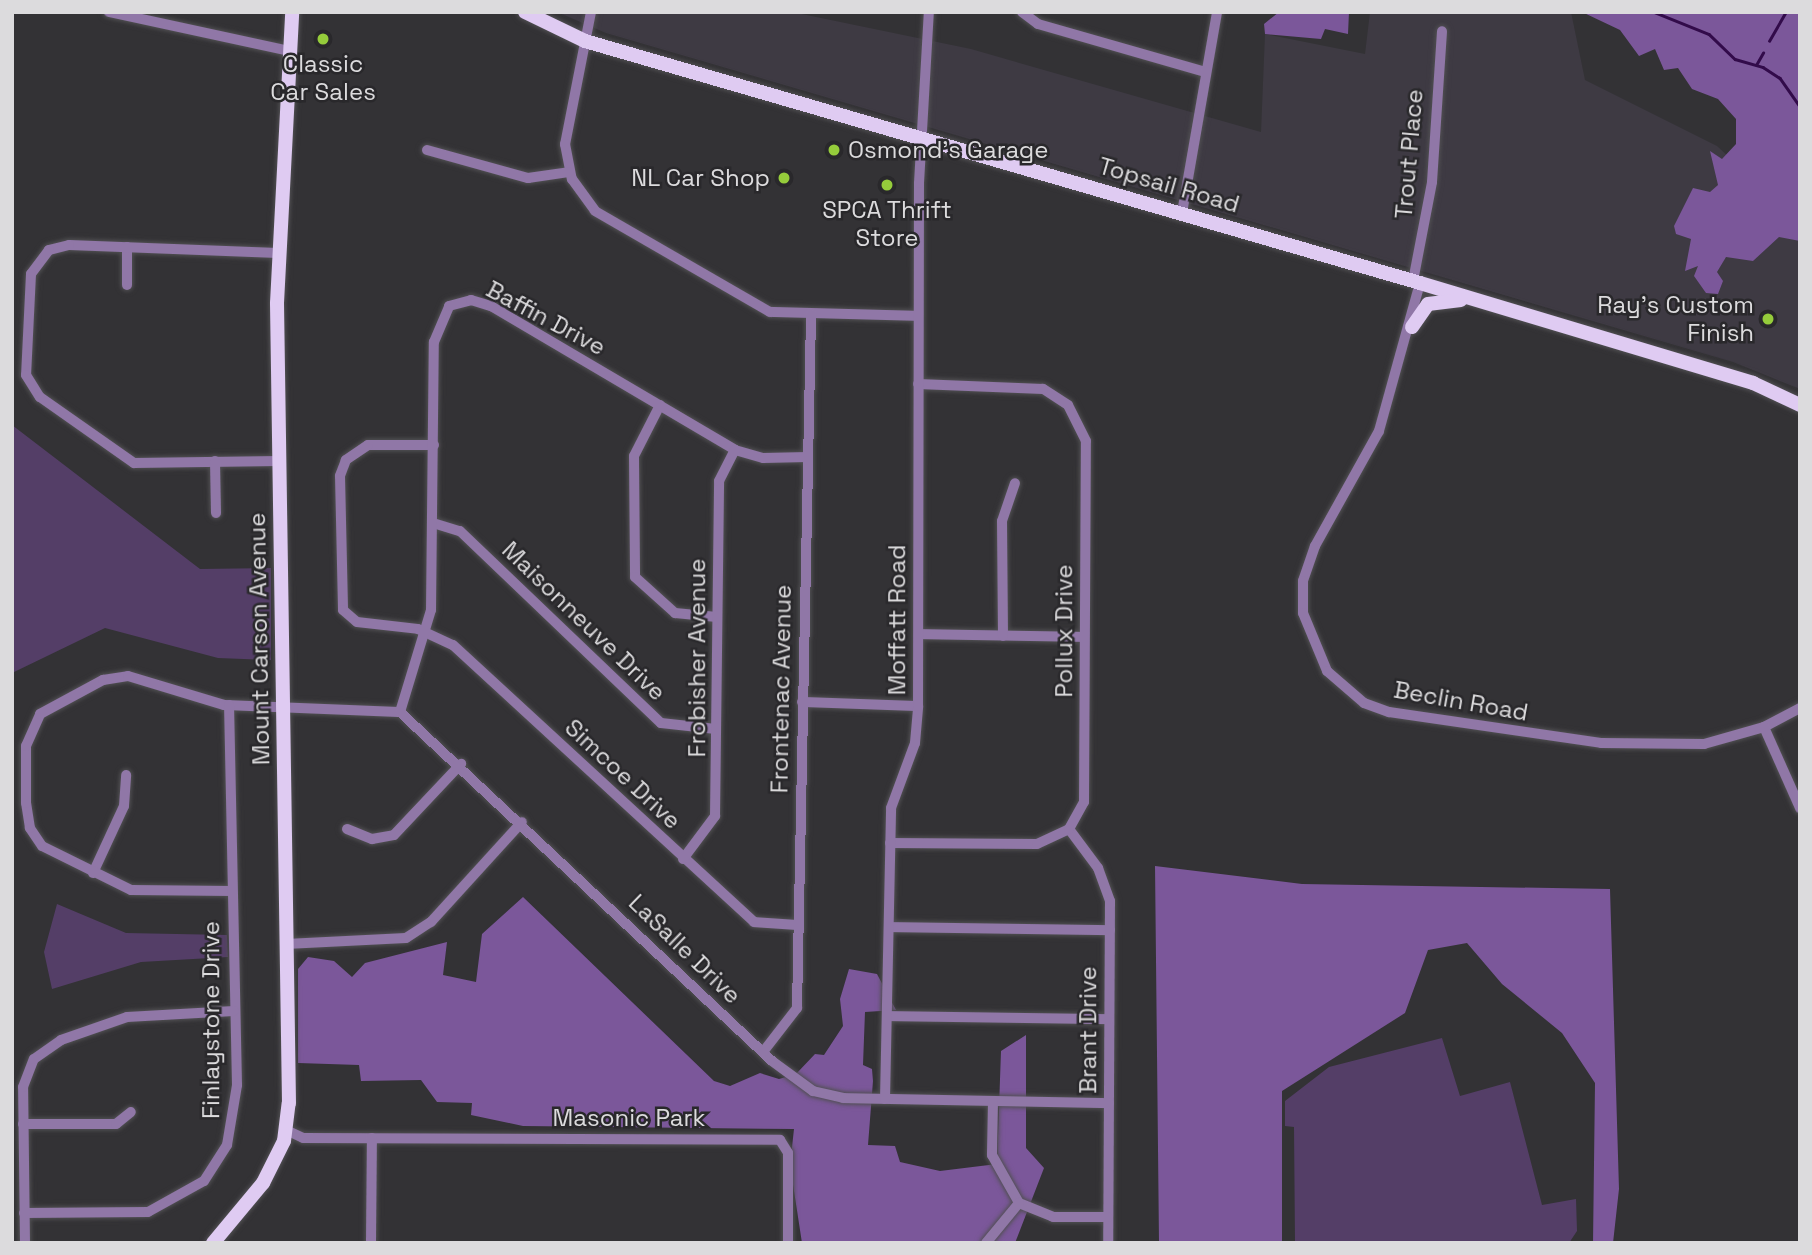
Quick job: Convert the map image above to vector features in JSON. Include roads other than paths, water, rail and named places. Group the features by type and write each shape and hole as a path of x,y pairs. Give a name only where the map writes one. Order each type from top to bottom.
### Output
{"main road":[{"name":"Mount Carson Avenue","path":"213,1243 257,1194 286,1130 278,253 292,12"},
{"name":"Topsail Road","path":"525,12 585,41 922,136 1416,282 1753,383 1800,405"},
{"path":"1412,327 1434,301 1471,300"}],"street":[{"path":"110,12 290,51"},
{"path":"591,12 566,137 569,172 583,198 608,220 765,311 918,316"},
{"name":"Moffatt Road","path":"885,1099 892,803 915,743 918,706 918,316 922,136 929,12"},
{"path":"1022,12 1038,24 1202,71"},
{"path":"1182,213 1192,181 1202,71 1217,12"},
{"name":"Trout Place","path":"1416,282 1432,182 1442,30"},
{"path":"427,150 528,177 569,172"},
{"path":"278,253 64,245 37,260 30,279 27,380 40,397 134,463 279,461"},
{"path":"127,247 127,285"},
{"name":"Beclin Road","path":"1416,282 1412,327 1380,431 1315,547 1303,581 1303,613 1327,671 1364,703 1389,712 1557,738 1673,746 1764,727 1800,708"},
{"name":"Baffin Drive","path":"400,712 428,632 433,523 435,331 449,306 461,302 491,306 735,450 762,458 808,457"},
{"name":"Frontenac Avenue","path":"763,1052 797,1008 796,925 811,314"},
{"name":"Pollux Drive","path":"918,384 1032,385 1068,405 1086,441 1084,802 1069,829"},
{"path":"660,405 634,456 635,577 675,614 717,617"},
{"path":"428,632 366,625 343,610 340,476 351,453 368,445 434,445"},
{"name":"Frobisher Avenue","path":"683,859 715,816 719,481 735,450"},
{"path":"215,461 216,513"},
{"path":"1003,636 1002,521 1015,483"},
{"name":"Maisonneuve Drive","path":"433,523 460,531 661,723 716,729"},
{"name":"Simcoe Drive","path":"428,632 463,652 683,859 754,922 796,925"},
{"path":"919,634 1084,637"},
{"path":"232,891 137,891 52,853 30,828 26,746 40,714 122,677 229,705 282,705 400,712"},
{"path":"802,702 918,706"},
{"name":"Finlaystone Drive","path":"24,1213 148,1212 204,1181 227,1145 235,1116 229,705"},
{"name":"LaSalle Drive","path":"400,712 461,764 763,1052 813,1091 885,1099 1108,1103"},
{"path":"1764,727 1800,808"},
{"path":"347,830 372,839 394,835 461,764"},
{"path":"93,873 124,806 126,775"},
{"path":"286,944 406,938 430,922 522,822"},
{"path":"890,843 1037,844 1069,829"},
{"name":"Brant Drive","path":"1069,829 1107,883 1110,930 1108,1243"},
{"path":"888,927 1110,930"},
{"path":"25,1243 25,1076 34,1059 61,1040 139,1014 234,1011"},
{"path":"887,1016 1109,1019"},
{"path":"993,1101 992,1155 1019,1203 1053,1217 1108,1217"},
{"path":"23,1124 116,1124 131,1112"},
{"name":"Masonic Park","path":"286,1130 303,1138 780,1140 788,1153 788,1243"},
{"path":"371,1243 372,1138"},
{"path":"986,1243 1019,1203"}],"waterway":[{"path":"1654,12 1709,34 1735,59 1763,67 1780,78 1800,107"},
{"path":"1769,41 1786,12"},
{"path":"1756,65 1763,53"}],"place":[{"name":"Classic Car Sales","path":"323,39"},
{"name":"Osmond's Garage","path":"834,150"},
{"name":"NL Car Shop","path":"784,178"},
{"name":"SPCA Thrift Store","path":"887,185"},
{"name":"Ray's Custom Finish","path":"1768,319"}]}
